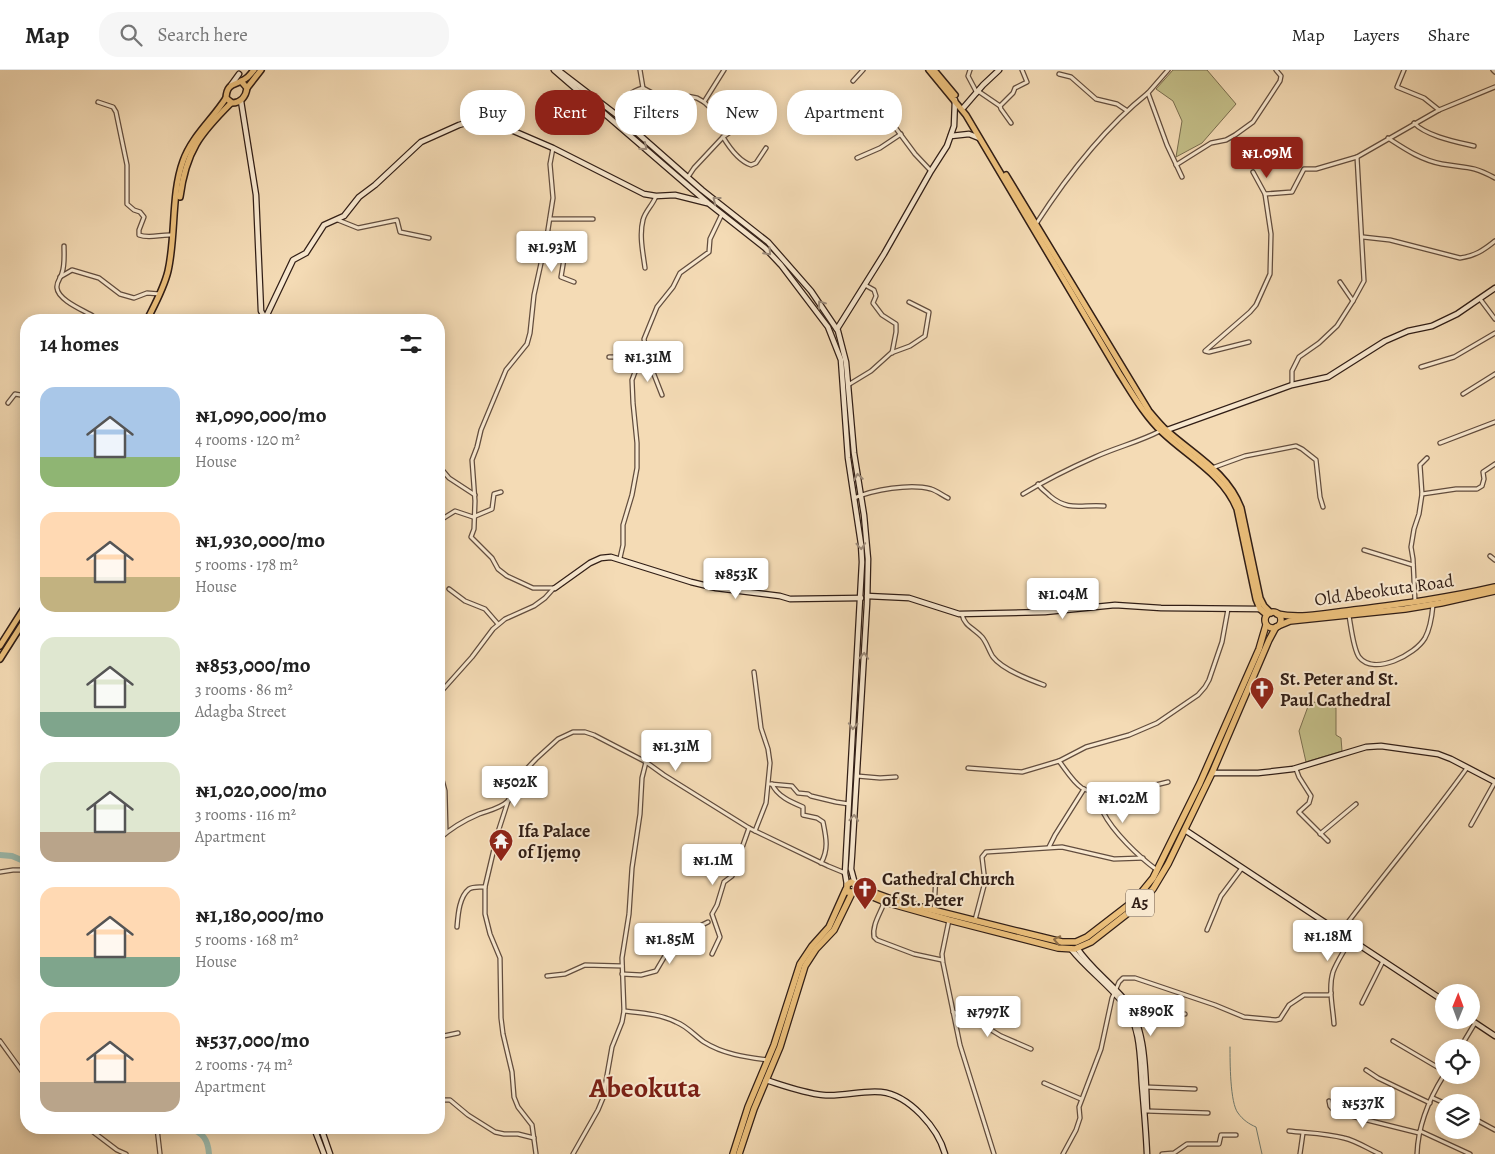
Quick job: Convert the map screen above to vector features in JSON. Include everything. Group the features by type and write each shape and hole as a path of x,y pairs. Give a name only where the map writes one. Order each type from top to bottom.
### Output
{"highway":[{"name":"Old Abeokuta Road","path":"1272,614 1295,616 1415,602 1455,596 1495,586"},
{"name":"Old Abeokuta Road","path":"1277,627 1290,621 1433,604 1495,590"},
{"path":"1272,614 1280,621 1277,627 1270,628 1266,625 1265,620 1272,614"},
{"name":"A5","path":"853,893 864,893 885,902 949,920 1020,935 1062,942 1082,940 1135,900 1158,870 1227,723 1259,649 1266,625"},
{"name":"A5","path":"855,884 884,897 975,920 1048,946 1074,949 1102,935 1146,898 1161,877 1212,773 1269,640 1277,627"},
{"path":"733,1154 748,1107 769,1061 800,964 812,946 829,927 846,887 851,882 855,884 856,889 834,930 816,949 805,966 780,1047 754,1109 739,1154"},
{"path":"846,887 847,892 853,893"}],"main road":[{"path":"152,314 168,273 179,177 184,158 198,134 226,98 231,86 249,76 254,70"},
{"path":"152,314 170,273 182,178 188,159 200,137 236,102 261,70"},
{"path":"929,70 955,100 982,141 1145,414 1160,431 1209,470 1233,498 1256,599 1260,609 1272,614"},
{"path":"934,70 964,107 1149,411 1167,430 1230,485 1237,496 1260,598 1264,606 1272,614"},
{"path":"240,81 247,88"},
{"path":"226,98 236,102"},
{"path":"0,646 20,614"},
{"path":"0,659 20,627"}],"street":[{"path":"554,70 708,203 722,214 736,220 768,242 811,291 837,329 844,351 854,453 868,552 851,869 855,884"},
{"path":"558,70 615,114"},
{"path":"640,70 643,88"},
{"path":"704,102 724,70"},
{"path":"853,81 862,70"},
{"path":"970,70 968,76 978,92 1000,106 1011,123"},
{"path":"964,107 991,76 999,70"},
{"path":"1000,106 1013,93 1015,88 1028,82 1022,70"},
{"path":"1036,224 1058,191 1126,110 1148,93 1168,70"},
{"path":"1176,165 1211,143 1226,140 1235,135 1253,122 1280,81 1281,76 1276,70"},
{"path":"1404,70 1396,87 1424,98 1439,110"},
{"path":"239,72 240,81"},
{"path":"231,86 239,72"},
{"path":"1059,74 1072,77 1096,99 1117,104 1126,110"},
{"path":"1265,194 1292,192 1304,169 1316,169 1357,158 1388,138 1439,110 1495,87"},
{"path":"638,90 643,88 658,96 672,92 697,98 707,105"},
{"path":"1148,93 1167,145 1182,177"},
{"path":"837,329 896,234 947,146 955,115 955,100"},
{"path":"98,102 113,107 116,112 128,165 126,204 140,212 144,217 139,234 150,237 161,234 173,234"},
{"path":"236,102 237,108 244,116 256,195 263,314"},
{"path":"267,314 293,260 306,253 324,225 344,216 359,197 375,185 421,142 458,125 473,121 495,123 554,148 644,194 656,196 675,195 708,203"},
{"path":"1414,123 1418,128 1447,140 1474,146"},
{"path":"951,136 969,134 978,137 982,141"},
{"path":"640,135 736,220 781,265 828,327 840,360 848,458 862,544 845,872 846,887"},
{"path":"688,177 694,168 726,135"},
{"path":"858,158 880,148 900,135"},
{"path":"902,135 915,154 931,171"},
{"path":"723,137 746,164 756,163 766,148"},
{"path":"1388,138 1424,159 1442,164 1480,169 1495,178"},
{"path":"554,148 550,164 553,198 546,243 534,295 529,339 506,370 481,430 472,460 475,495 474,529 471,538 492,558 498,569 521,583 533,588 555,588"},
{"path":"1292,385 1292,371 1298,357 1319,343 1337,326 1364,281 1363,237 1357,158"},
{"path":"1249,342 1209,352 1205,351 1256,305 1270,274 1271,234 1265,194 1253,172"},
{"path":"645,268 642,246 642,221 654,203 656,196"},
{"path":"620,558 623,545 623,525 632,495 637,468 632,380 637,368 644,363 647,356 644,339 657,307 680,274 709,252 710,239 722,214"},
{"path":"550,219 593,219"},
{"path":"338,220 358,228 397,220 400,232 428,238"},
{"path":"1363,237 1390,240 1460,258 1471,257 1495,241"},
{"path":"546,243 564,249 561,277 574,282"},
{"path":"64,246 63,272 56,288 70,304 89,314"},
{"path":"60,277 69,271 74,271 98,278 120,294 134,298 147,293 160,294"},
{"path":"1340,282 1353,301"},
{"path":"865,285 874,290 876,296 873,303 882,315 896,324 891,353"},
{"path":"1167,430 1292,385 1328,377 1385,341 1408,331 1432,326 1457,314 1495,288"},
{"path":"1480,299 1495,319"},
{"path":"848,386 870,372 891,353 910,346 926,336 928,312 909,302"},
{"path":"1421,367 1454,357 1495,333"},
{"path":"608,358 622,357 637,368"},
{"path":"644,363 653,372 662,395"},
{"path":"1463,394 1495,374"},
{"path":"8,403 15,394 20,395"},
{"path":"1440,444 1495,422"},
{"path":"1023,494 1038,484 1097,456 1142,440 1160,431"},
{"path":"1212,468 1245,456 1296,446 1316,460 1323,507"},
{"path":"1415,602 1414,565 1411,547 1422,494 1420,465 1427,458"},
{"path":"1422,494 1455,489 1477,489 1482,486 1484,472 1495,464"},
{"path":"445,473 449,478 475,495"},
{"path":"1038,484 1063,505 1073,507 1104,506"},
{"path":"854,498 894,488 908,487 930,489 948,498"},
{"path":"445,517 455,511 473,517 492,510 494,494 501,492"},
{"path":"1364,550 1414,565"},
{"path":"1490,556 1495,560"},
{"path":"445,687 498,624 534,606 575,572 601,558 620,558 655,572 716,588 790,598 860,598"},
{"path":"449,589 465,601 485,609 498,624"},
{"path":"867,596 909,598 962,614 1071,610 1115,605 1260,609"},
{"path":"1349,615 1356,652 1360,659 1371,663 1388,664 1418,646 1424,640 1433,604"},
{"path":"968,768 1022,772 1059,761 1086,747 1144,730 1164,719 1198,695 1209,680 1222,642 1228,609"},
{"path":"962,614 965,624 983,638 997,661 1011,672 1017,672 1032,681 1044,684"},
{"path":"754,672 761,728 768,749 770,763 770,784 766,803 755,831"},
{"path":"536,1154 532,1125 516,1103 501,1018 500,958 490,934 486,914 485,887 498,832 508,801 518,778 536,759 558,739 573,732 594,734 646,762 749,828 821,863 845,872"},
{"path":"1212,773 1258,773 1296,769 1366,747 1381,746 1438,754 1495,782 1471,825"},
{"path":"1059,761 1068,774 1084,789 1098,793 1138,789 1168,782"},
{"path":"573,1154 603,1098 612,1047 621,1026 624,1011 622,966 640,814 642,778 646,762"},
{"path":"1340,933 1371,891 1440,806 1467,768"},
{"path":"1296,769 1311,796 1309,803 1299,812 1328,842"},
{"path":"857,776 896,777"},
{"path":"770,784 792,786 798,793 849,804"},
{"path":"770,784 786,801 802,807 803,815 817,818 823,822 827,844 826,854 821,863"},
{"path":"1049,847 1084,789"},
{"path":"445,791 446,833 508,801"},
{"path":"1098,793 1105,816 1118,833 1158,870"},
{"path":"1320,834 1356,804"},
{"path":"712,954 720,937 712,914 717,905 724,882 732,876 749,828"},
{"path":"1184,830 1435,995"},
{"path":"975,920 985,882 982,857 986,852 1049,847 1072,849 1114,858 1143,858"},
{"path":"1207,930 1221,896 1242,868"},
{"path":"0,872 20,870"},
{"path":"934,910 936,876"},
{"path":"457,927 459,908 468,890 485,887"},
{"path":"885,902 876,922 874,937 877,940 914,954 942,960"},
{"path":"949,920 942,960 960,1045 994,1154"},
{"path":"622,974 641,975 656,971 669,949 686,933 708,922"},
{"path":"1334,1024 1331,993 1334,971 1350,940"},
{"path":"1074,949 1089,969 1124,999 1141,1038 1149,1154"},
{"path":"1362,1003 1383,960"},
{"path":"547,976 564,974 585,964 622,966"},
{"path":"1063,1154 1076,1130 1080,1118 1078,1107 1101,1049 1114,991 1122,980 1131,978 1215,1005 1244,1017 1276,1020 1280,1019 1294,1001 1304,995 1329,995 1331,993"},
{"path":"624,1011 668,1018 679,1022 703,1041 722,1051 735,1056 769,1061"},
{"path":"953,1012 972,1019 1001,1036 1031,1050"},
{"path":"1133,1017 1185,1014"},
{"path":"1133,1017 1139,1047 1149,1154"},
{"path":"1480,1026 1495,1036"},
{"path":"445,1037 458,1034"},
{"path":"0,1041 20,1069"},
{"path":"1393,1041 1435,1066"},
{"path":"1366,1070 1378,1078 1430,1103"},
{"path":"766,1080 822,1095 877,1092 889,1094 905,1102 921,1114 936,1133 945,1154"},
{"path":"1044,1083 1082,1099"},
{"path":"1417,1154 1419,1132 1440,1084"},
{"path":"1145,1087 1195,1089"},
{"path":"445,1100 450,1100 468,1115 495,1132 518,1134 534,1138"},
{"path":"1329,1101 1330,1106 1335,1112 1419,1132 1470,1154"},
{"path":"1147,1111 1208,1113"},
{"path":"1480,1122 1495,1130"},
{"path":"1289,1131 1343,1138 1380,1154"},
{"path":"1300,1154 1302,1133"},
{"path":"96,1134 116,1150 126,1154"},
{"path":"158,1134 160,1154"},
{"path":"316,1134 324,1154"},
{"path":"323,1134 330,1154"},
{"path":"1162,1154 1174,1153 1187,1144 1219,1144 1221,1135 1236,1136"}],"shaded area":[{"path":"1173,70 1207,70 1236,104 1202,143 1176,157 1182,121 1173,101 1156,89"},
{"path":"1310,701 1336,708 1336,735 1341,738 1342,751 1306,762 1299,731"}],"waterway":[{"path":"0,855 12,856 20,859"},
{"path":"1230,1047 1231,1082 1235,1108 1244,1120 1256,1127 1262,1154"},
{"path":"200,1134 204,1137 209,1154"}],"place":[{"name":"St. Peter and St. Paul Cathedral","path":"1262,710"},
{"name":"Ifa Palace of Ijẹmọ","path":"501,862"},
{"name":"Cathedral Church of St. Peter","path":"865,910"}],"district":[{"name":"Abeokuta","path":"645,1088"}]}
